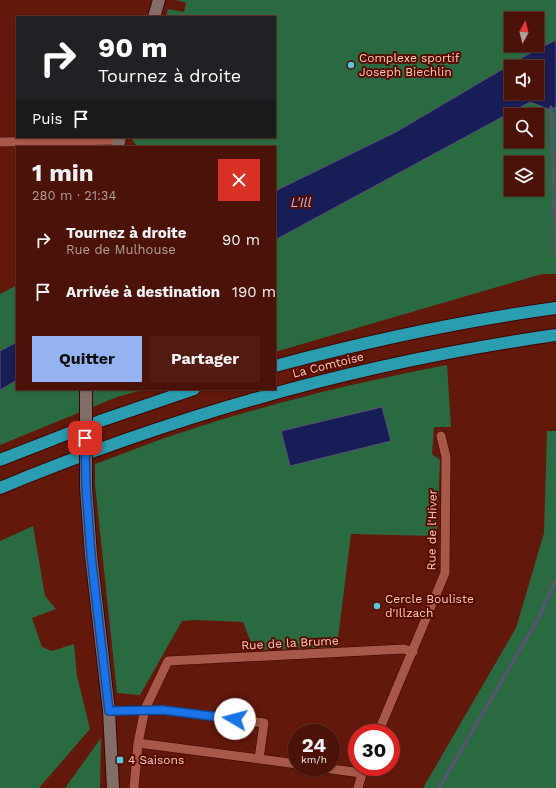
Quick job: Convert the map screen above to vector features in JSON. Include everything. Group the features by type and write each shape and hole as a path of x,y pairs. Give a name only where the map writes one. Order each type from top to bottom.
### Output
{"highway":[{"name":"La Comtoise","path":"276,366 412,332 504,315 556,308"},
{"name":"La Comtoise","path":"0,488 52,466 101,448 250,400 333,377 415,359 505,342 556,335"},
{"path":"0,460 100,420 191,390"}],"main road":[{"path":"154,16 159,0"},
{"path":"86,390 86,487 91,555 109,711 113,788"}],"street":[{"path":"0,142 119,141"},
{"name":"Rue de l'Hiver","path":"382,724 445,573 446,457 441,436"},
{"name":"Rue de la Brume","path":"146,709 168,660 247,658 404,649 413,652"},
{"path":"134,788 138,743 146,709"},
{"path":"109,711 146,709 163,710 264,723 260,759"},
{"path":"138,743 288,763"},
{"path":"358,788 362,776"}],"green space":[{"name":"Complexe sportif Joseph Biechlin","path":"176,0 556,0 556,40 544,46 544,12 504,12 504,52 533,52 518,60 504,60 504,68 396,132 276,191 276,146 136,146 132,139 276,138 276,16 166,16 168,9 184,12 186,3"},
{"path":"530,102 551,110 556,106 556,274 542,274 276,352 276,239 504,116 504,148 544,148 544,108 519,108"},
{"path":"16,286 16,343 0,351 0,294"},
{"path":"447,365 451,427 434,427 432,454 440,460 437,536 351,534 337,647 254,650 243,622 196,620 182,621 140,695 117,693 95,484 95,464 213,422 279,403 346,386"},
{"path":"16,381 16,390 142,390 117,397 0,445 0,390"},
{"path":"547,431 556,431 556,788 423,788 516,628 544,533"},
{"path":"33,526 45,596 56,609 32,618 42,647 52,651 74,644 77,676 90,729 39,788 0,788 0,541"},
{"path":"101,738 100,788 65,788"}],"water":[{"name":"L'Ill","path":"556,40 556,106 551,110 530,102 519,108 504,108 504,116 276,239 276,191 396,132 504,68 504,100 544,100 544,60 518,60 533,52 544,52 544,46"},
{"path":"16,343 16,381 0,390 0,351"},
{"path":"382,407 391,441 290,466 281,431"}],"waterway":[{"path":"551,107 556,257"},
{"path":"439,788 538,619 556,580"}],"place":[{"name":"Complexe sportif Joseph Biechlin","path":"351,65"},
{"name":"Cercle Bouliste d'Illzach","path":"377,606"},
{"name":"4 Saisons","path":"120,760"}],"route":[{"path":"85,438 86,487 91,555 109,711 146,709 163,710 235,719"}]}
